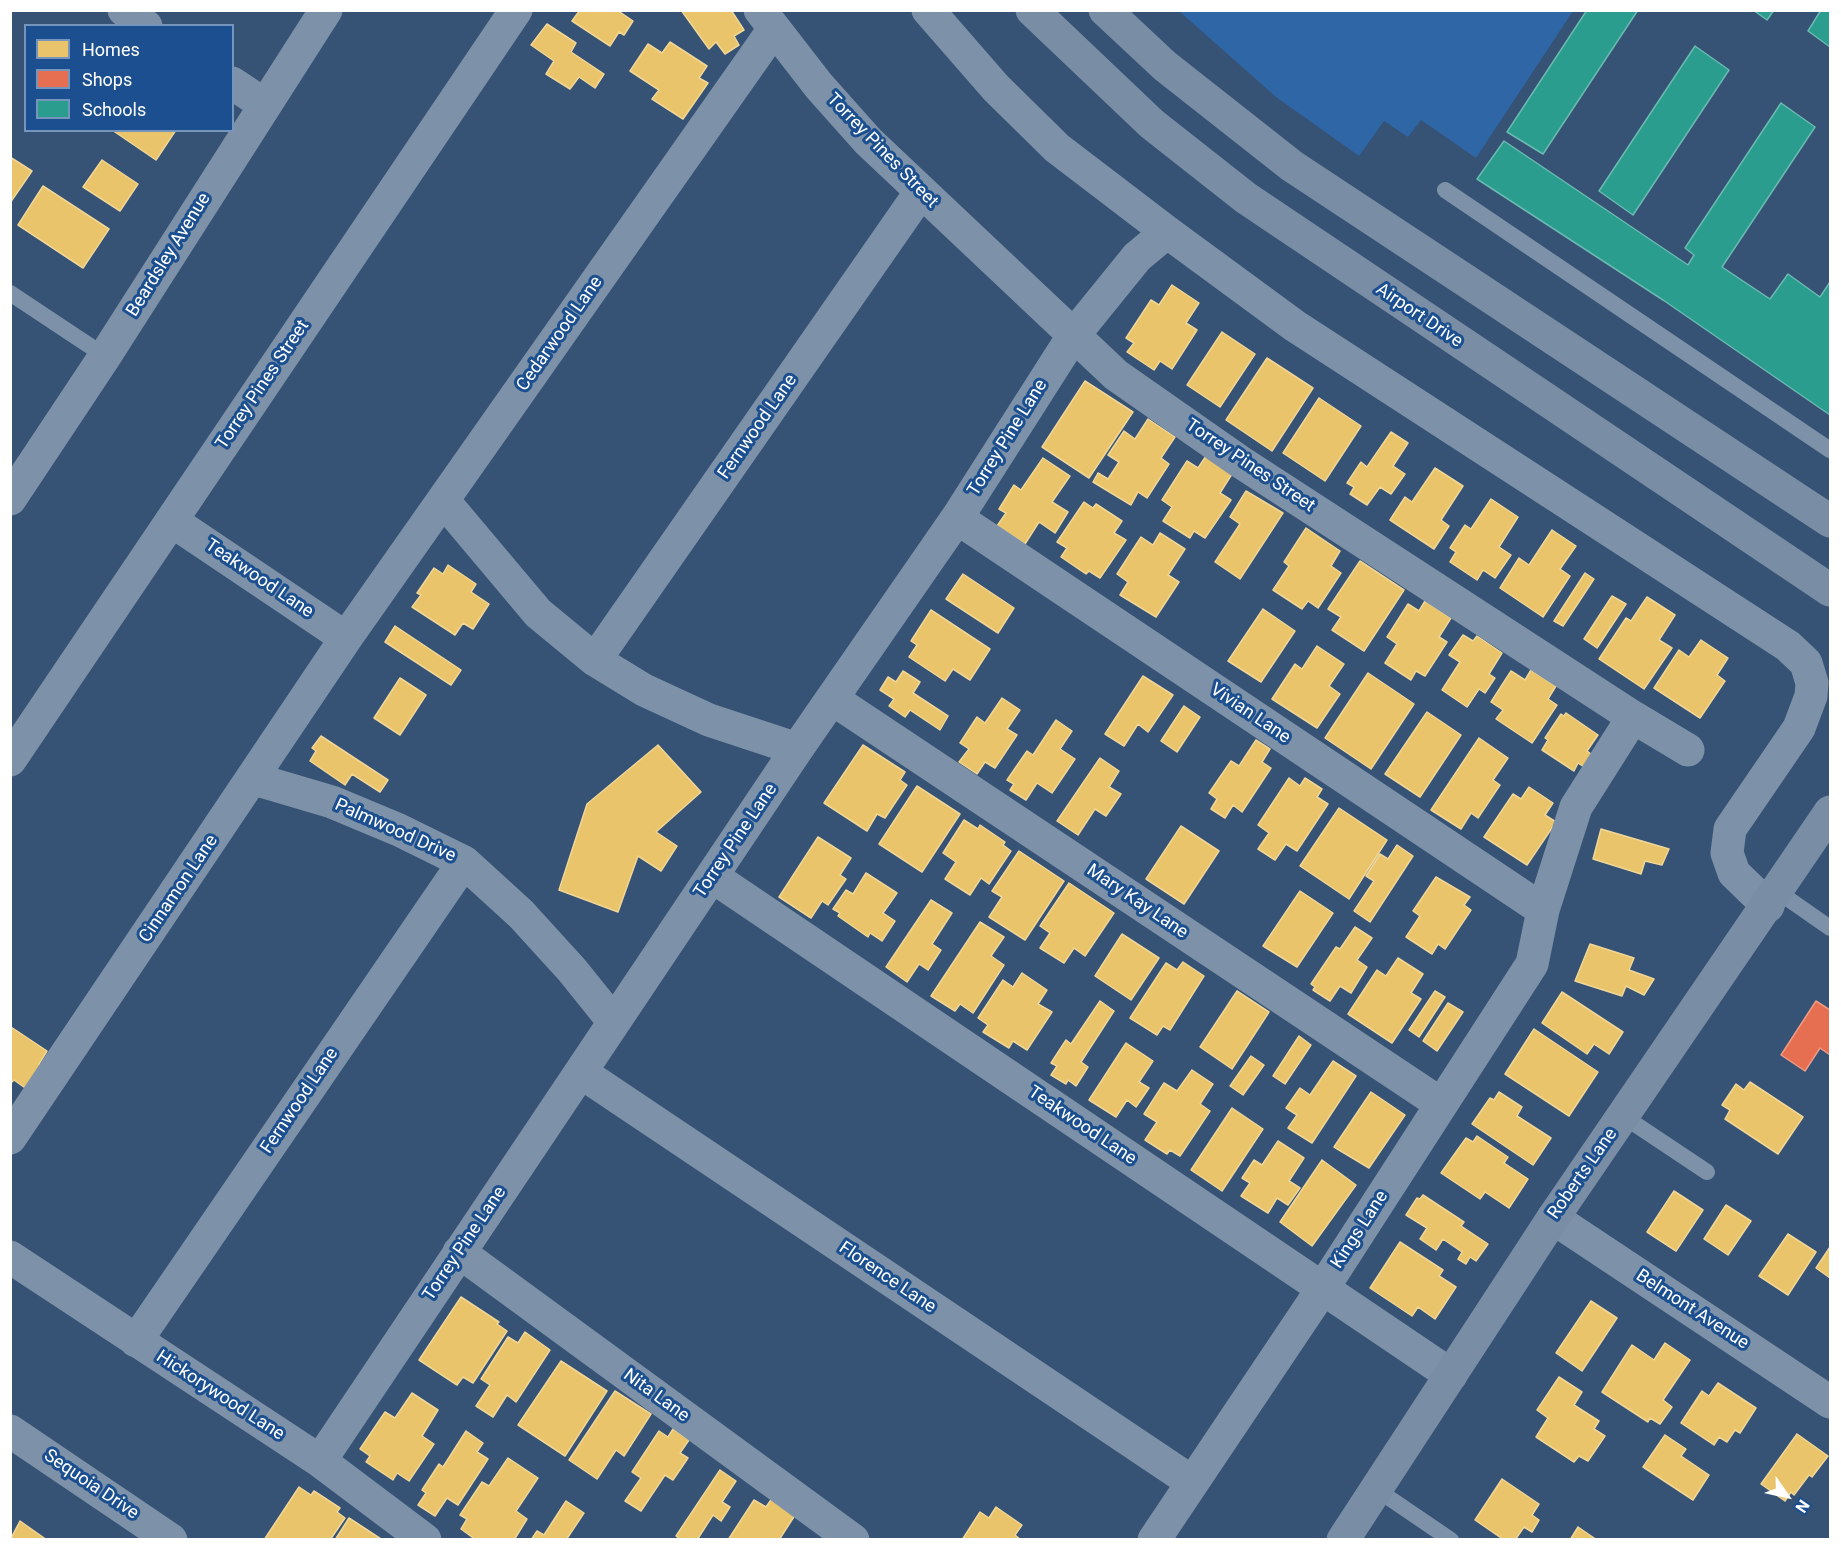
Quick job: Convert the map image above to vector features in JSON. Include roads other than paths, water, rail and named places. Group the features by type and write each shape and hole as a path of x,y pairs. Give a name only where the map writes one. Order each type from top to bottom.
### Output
{"main road":[{"name":"Airport Drive","path":"1032,10 1152,124 1246,198 1830,590"},
{"path":"1105,10 1173,72 1292,166 1830,521"},
{"name":"Roberts Lane","path":"1343,1539 1553,1218 1830,812"}],"street":[{"path":"124,10 143,24"},
{"name":"Beardsley Avenue","path":"10,499 105,356 326,10"},
{"name":"Torrey Pines Street","path":"10,760 516,10"},
{"path":"928,10 996,88 1057,148 1167,232 1295,326 1788,646 1806,663 1812,683 1811,696 1799,728 1730,829 1727,853 1734,873 1772,898"},
{"name":"Torrey Pines Street","path":"767,20 819,87 868,141 920,193 1116,375 1239,461 1633,717 1688,750"},
{"name":"Cedarwood Lane","path":"346,638 443,500 767,20"},
{"path":"234,84 265,105"},
{"name":"Fernwood Lane","path":"595,660 920,193"},
{"name":"Torrey Pine Lane","path":"320,1461 582,1073 613,1021 957,518 1073,336 1137,257 1167,232"},
{"path":"443,500 538,613 595,660 644,690 709,720 797,749"},
{"name":"Vivian Lane","path":"957,518 1543,910"},
{"name":"Teakwood Lane","path":"172,521 346,638"},
{"name":"Cinnamon Lane","path":"10,1138 254,779 346,638"},
{"name":"Mary Kay Lane","path":"834,699 1441,1104"},
{"path":"1543,910 1576,807 1633,717"},
{"name":"Palmwood Drive","path":"254,779 332,802 399,830 464,862 521,914 572,970 613,1021"},
{"name":"Fernwood Lane","path":"136,1341 464,862"},
{"name":"Teakwood Lane","path":"713,877 1451,1375"},
{"name":"Kings Lane","path":"1154,1539 1323,1288 1532,964 1543,910"},
{"name":"Florence Lane","path":"582,1073 1192,1482"},
{"name":"Belmont Avenue","path":"1553,1218 1830,1402"},
{"name":"Nita Lane","path":"459,1252 853,1539"},
{"name":"Hickorywood Lane","path":"10,1257 320,1461 425,1539"},
{"name":"Sequoia Drive","path":"10,1431 171,1539"}],"lane":[{"path":"1445,190 1830,450"},
{"path":"10,293 105,356"},
{"path":"1772,898 1830,928"},
{"path":"1623,1116 1707,1172"},
{"path":"1376,1489 1451,1539"}]}
